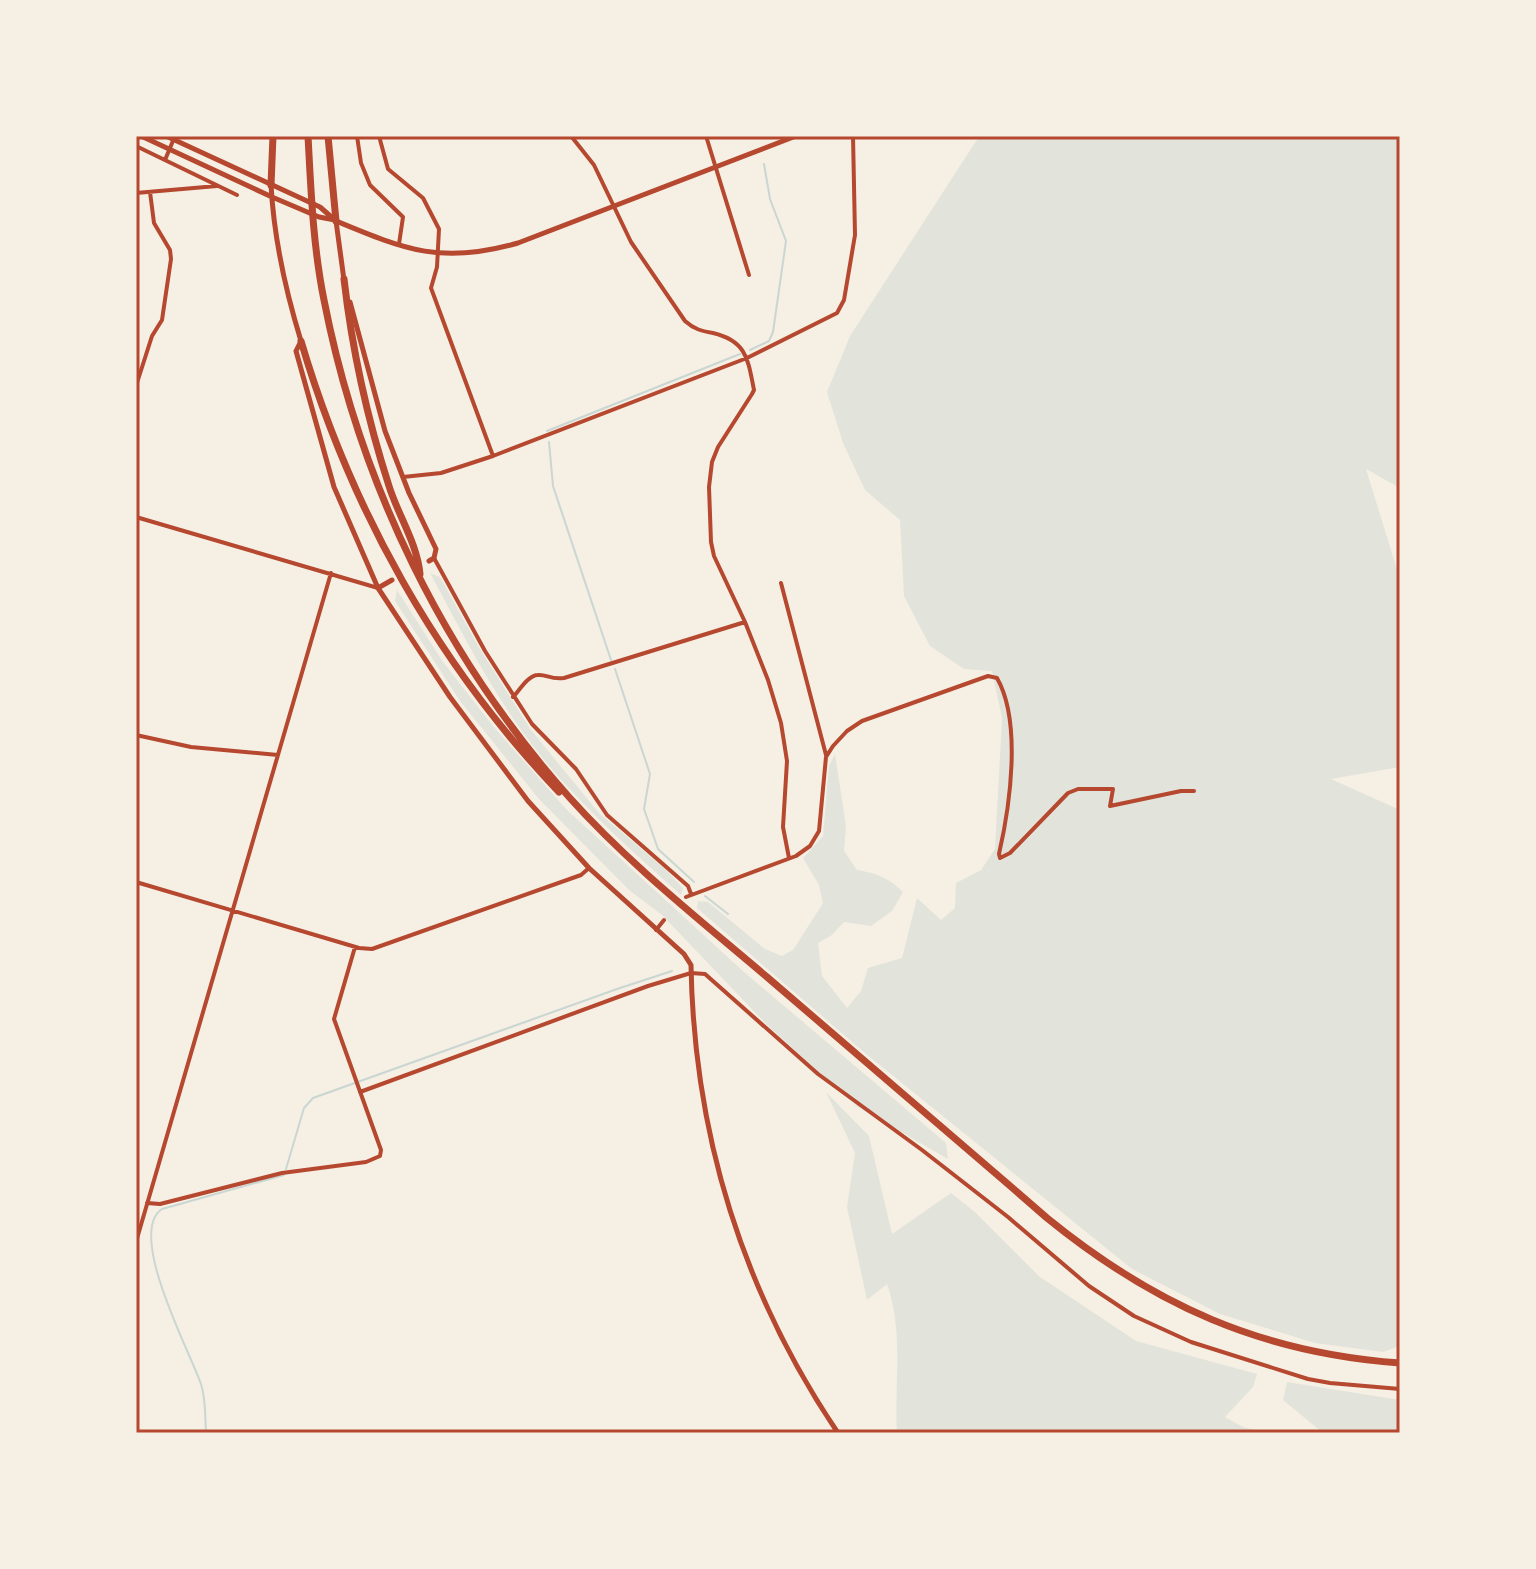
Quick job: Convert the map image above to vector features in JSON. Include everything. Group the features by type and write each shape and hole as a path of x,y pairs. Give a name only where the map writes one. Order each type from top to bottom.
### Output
{"highway":[{"path":"271,185 273,136"},
{"path":"308,136 313,226 323,297 351,408 375,481 442,621 483,686 551,775 649,877 1047,1218 1107,1264 1141,1286 1215,1322 1314,1352 1400,1363"},
{"path":"328,136 336,221"},
{"path":"344,279 350,337 371,426 394,503 419,561 421,582"},
{"path":"301,341 312,379 357,495 418,608 479,701 517,748 585,819 607,836"}],"main road":[{"path":"141,136 319,217 399,247 435,254 486,251 518,243 796,136"},
{"path":"166,136 320,207 336,221 344,279 385,431 436,549 432,560"},
{"path":"271,185 283,283 301,341 296,351 334,487 378,588 481,741 528,801 589,868 684,954 691,965 702,1099 711,1149 733,1222 777,1331 838,1433"},
{"path":"378,588 392,580"}],"street":[{"path":"357,136 361,163 370,185 403,217 404,228 399,247"},
{"path":"379,136 388,169 423,198 436,221 440,236 431,288 493,456"},
{"path":"571,136 590,158 631,242 685,321 694,329 734,342 747,358 754,390 712,462 709,487 714,556 768,680 785,745 787,776 783,827 789,859"},
{"path":"706,136 749,275"},
{"path":"403,477 441,473 493,456 747,358 837,313 842,305 855,235 853,136"},
{"path":"165,160 175,138"},
{"path":"136,146 237,195"},
{"path":"136,193 219,186"},
{"path":"136,386 152,336 162,320 171,259 170,250 154,223 150,192"},
{"path":"136,517 378,588"},
{"path":"432,560 532,724 576,769 607,815 688,886 688,896 789,859 803,852 819,831 826,757 781,583"},
{"path":"136,1242 331,573"},
{"path":"513,697 533,676 540,674 552,680 564,678 745,622"},
{"path":"826,757 839,738 862,721 988,676 997,678 1010,709 1010,763 1000,858 1010,853 1072,790 1113,789 1110,806 1170,792 1194,791"},
{"path":"136,735 191,747 278,755"},
{"path":"136,882 355,947 376,948 581,875 589,868"},
{"path":"656,930 664,920"},
{"path":"147,1203 160,1204 282,1173 377,1158 381,1150 334,1019 355,947"},
{"path":"360,1092 691,973 705,974 818,1074 922,1150 1089,1286 1134,1316 1191,1342 1308,1379 1400,1389"}],"shaded area":[{"path":"982,136 1400,136 1400,488 1366,469 1400,579 1400,767 1331,779 1400,810 1400,1346 1383,1352 1315,1343 1220,1314 1132,1269 866,1054 697,908 698,901 708,902 765,949 782,956 793,950 823,903 819,885 803,858 823,836 829,766 835,754 846,826 844,851 857,870 882,877 903,892 892,911 871,926 844,922 832,935 818,943 822,976 847,1008 861,991 868,968 902,958 917,898 941,920 955,908 956,883 981,870 995,849 1002,718 992,671 964,669 930,646 904,596 900,520 865,490 843,443 827,392 850,336"},
{"path":"430,573 440,577 481,651 531,730 599,813 683,888 681,895 595,816 555,773 519,727 472,652"},
{"path":"397,590 443,662 493,726 566,809 744,972 946,1143 948,1159 858,1107 770,1028 662,915 629,890 539,799 460,701 395,601"},
{"path":"826,1092 869,1136 892,1234 951,1193 976,1213 1040,1277 1136,1341 1257,1374 1253,1387 1225,1417 1243,1427 1265,1433 897,1433 897,1339 892,1302 887,1284 867,1300 847,1207 855,1153"},
{"path":"1287,1382 1400,1400 1400,1433 1323,1433 1283,1400"}],"waterway":[{"path":"750,350 769,341 773,332 786,241 770,199 764,164"},
{"path":"547,431 740,354"},
{"path":"549,442 553,486 611,660"},
{"path":"615,669 650,774 644,809 658,849 694,882"},
{"path":"705,896 728,914"},
{"path":"286,1169 304,1108 313,1098 672,971"},
{"path":"206,1433 201,1384 174,1321 156,1266 151,1242 153,1222 162,1209 284,1175"}]}
